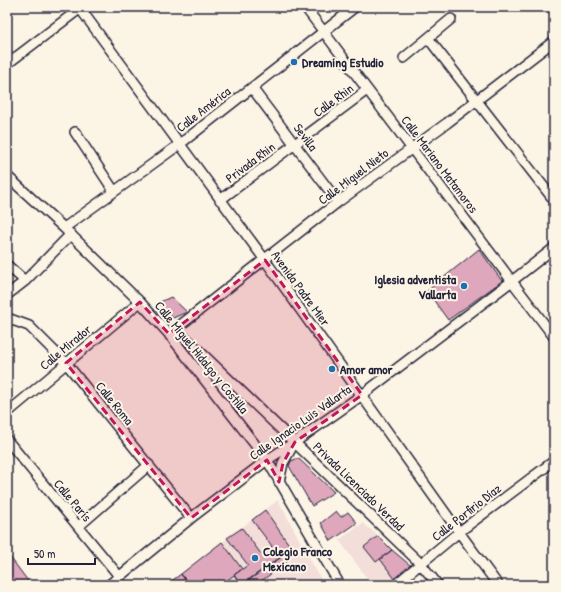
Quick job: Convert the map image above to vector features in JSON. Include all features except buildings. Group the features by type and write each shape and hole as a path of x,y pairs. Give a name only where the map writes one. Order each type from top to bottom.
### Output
{"street":[{"path":"7,64 81,7"},
{"name":"Avenida Padre Mier","path":"81,7 498,585"},
{"name":"Calle Mariano Matamoros","path":"305,7 554,337"},
{"name":"Calle América","path":"7,295 24,281 68,231 114,190 180,144 355,7"},
{"path":"404,58 451,19"},
{"path":"428,38 554,200"},
{"name":"Calle Miguel Nieto","path":"170,335 338,202 477,100 554,40"},
{"name":"Sevilla","path":"252,88 338,202"},
{"name":"Calle Rhin","path":"295,144 367,90"},
{"path":"75,132 114,190"},
{"name":"Privada Rhin","path":"220,200 295,144"},
{"name":"Calle Miguel Hidalgo y Costilla","path":"7,176 68,231 140,302 170,335 267,460 340,585"},
{"name":"Calle Ignacio Luis Vallarta","path":"109,585 191,518 267,460 362,395 554,248"},
{"path":"7,265 24,281"},
{"name":"Calle Mirador","path":"7,413 140,302"},
{"name":"Calle Roma","path":"7,318 29,326 66,363 191,518"},
{"name":"Privada Licenciado Verdad","path":"170,335 179,333 188,340 421,564 438,585"},
{"name":"Calle París","path":"7,440 120,576"},
{"path":"279,482 283,463 295,442"},
{"name":"Calle Porfirio Díaz","path":"395,585 459,532 554,461"},
{"path":"78,526 148,465"}],"highlighted area":[{"path":"265,260 362,395 295,442 283,463 279,482 267,460 191,518 66,363 140,302 169,334"}],"shaded area":[{"name":"Colegio Franco Mexicano","path":"278,500 324,585 166,585"},
{"path":"363,523 378,536 364,547 376,562 380,559 395,579 387,585 366,585 369,581 339,540"}],"place":[{"name":"Dreaming Estudio","path":"294,62"},
{"name":"Iglesia adventista Vallarta","path":"464,286"},
{"name":"Amor amor","path":"332,369"},
{"name":"Colegio Franco Mexicano","path":"255,558"}]}
